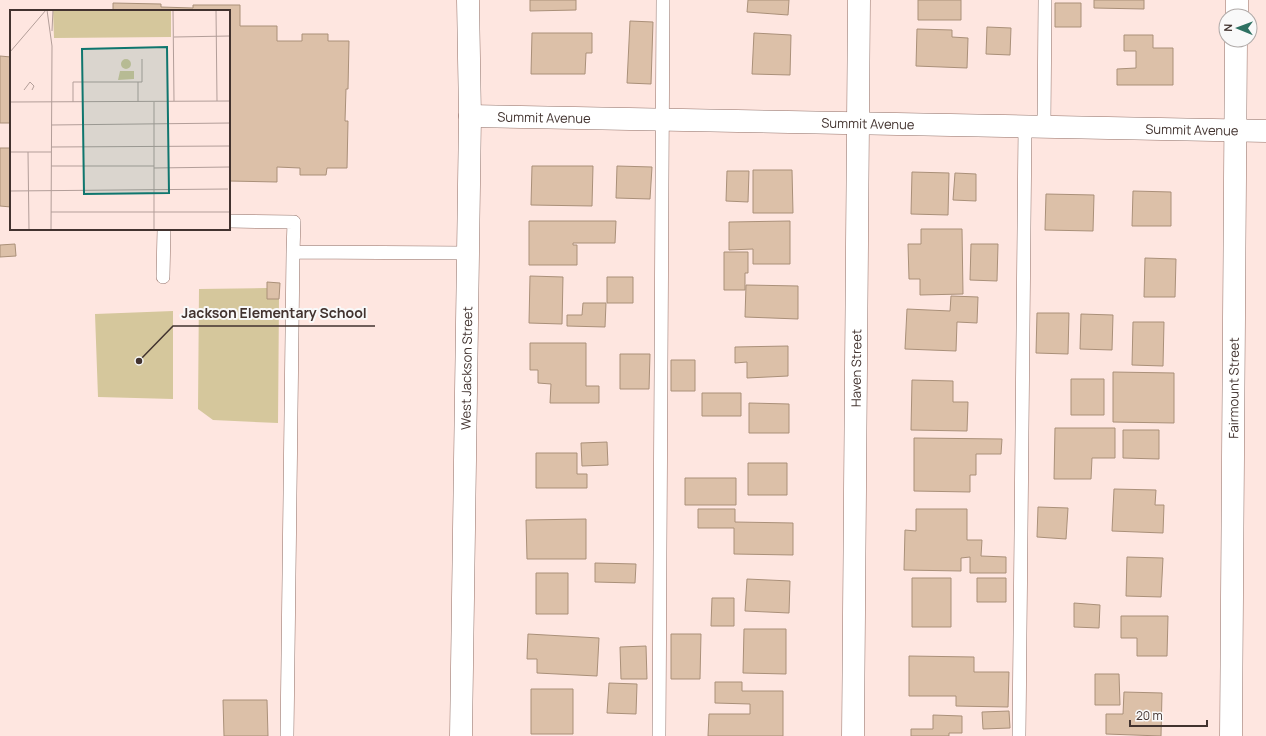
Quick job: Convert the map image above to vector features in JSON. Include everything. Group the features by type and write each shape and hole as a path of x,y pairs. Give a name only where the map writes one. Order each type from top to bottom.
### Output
{"street":[{"name":"West Jackson Street","path":"461,736 470,116 468,0"},
{"name":"Haven Street","path":"853,736 859,0"},
{"name":"Fairmount Street","path":"1231,736 1236,48"},
{"name":"Summit Avenue","path":"470,116 1266,131"}],"lane":[{"path":"659,736 663,0"},
{"path":"1019,736 1034,126 1045,0"},
{"path":"230,221 294,222 287,736"},
{"path":"163,277 164,230"},
{"path":"293,252 468,254"}],"shaded area":[{"path":"267,288 267,298 279,299 278,423 213,420 198,409 199,289"},
{"path":"173,311 173,399 98,397 95,314"}],"building":[{"path":"530,0 576,0 576,10 530,11"},
{"path":"748,0 789,0 788,15 747,12"},
{"path":"918,0 961,0 961,20 918,20"},
{"path":"1094,0 1144,0 1144,9 1094,8"},
{"path":"113,3 161,4 161,7 193,8 193,5 240,5 240,26 277,26 277,41 302,41 302,34 328,34 328,41 349,41 348,89 346,89 345,121 348,121 347,168 327,168 326,175 300,175 300,168 277,167 277,182 230,181 230,10 113,10"},
{"path":"1055,3 1081,3 1081,27 1055,27"},
{"path":"630,21 653,22 651,84 627,83"},
{"path":"987,27 1011,28 1010,55 986,54"},
{"path":"917,29 952,30 952,37 968,38 967,68 916,66"},
{"path":"532,33 592,33 592,53 586,53 585,74 531,74"},
{"path":"754,33 791,35 790,75 752,74"},
{"path":"1124,35 1153,35 1153,48 1173,48 1173,85 1117,85 1117,69 1136,68 1136,51 1124,51"},
{"path":"0,56 10,57 10,123 0,123"},
{"path":"0,148 10,148 10,207 0,206"},
{"path":"532,166 593,166 592,206 531,205"},
{"path":"617,166 652,167 650,199 616,198"},
{"path":"753,170 792,170 793,213 753,213"},
{"path":"727,171 749,171 748,202 726,201"},
{"path":"912,172 949,173 948,215 911,214"},
{"path":"955,173 976,174 976,201 953,200"},
{"path":"1133,191 1171,192 1171,226 1132,226"},
{"path":"1046,194 1094,195 1093,231 1045,230"},
{"path":"529,221 616,221 615,243 573,243 573,245 577,245 577,265 529,265"},
{"path":"790,221 790,264 753,264 753,249 729,250 729,222"},
{"path":"921,229 962,229 963,294 920,295 920,279 909,279 908,244 921,244"},
{"path":"15,244 16,256 0,257 0,245"},
{"path":"971,244 998,244 997,281 970,280"},
{"path":"724,252 748,252 748,273 745,273 745,290 724,290"},
{"path":"1145,258 1176,259 1175,297 1144,297"},
{"path":"530,276 563,277 562,324 529,323"},
{"path":"607,277 633,277 633,303 607,303"},
{"path":"267,282 280,283 279,299 267,299"},
{"path":"746,285 798,286 798,319 745,317"},
{"path":"951,296 978,297 977,323 957,322 956,351 905,349 907,309 950,311"},
{"path":"583,303 606,303 605,327 567,326 567,315 582,315"},
{"path":"1037,313 1069,313 1068,354 1036,353"},
{"path":"1081,314 1113,315 1112,350 1080,349"},
{"path":"1133,322 1164,322 1163,366 1132,365"},
{"path":"530,343 586,343 586,386 599,386 599,403 550,403 551,384 538,383 538,370 530,370"},
{"path":"788,346 788,376 747,378 747,362 735,363 735,347"},
{"path":"620,354 650,354 649,389 620,389"},
{"path":"671,360 695,360 695,391 671,391"},
{"path":"1113,372 1174,373 1174,423 1113,422"},
{"path":"1071,379 1104,379 1104,415 1071,415"},
{"path":"912,380 953,381 953,402 968,402 967,431 911,430"},
{"path":"702,393 741,393 741,416 702,416"},
{"path":"749,403 789,404 789,433 749,433"},
{"path":"1055,428 1115,428 1115,458 1092,458 1091,479 1054,479"},
{"path":"1123,430 1159,430 1159,459 1123,458"},
{"path":"914,438 1002,439 1001,454 976,454 976,475 970,475 970,492 914,491"},
{"path":"607,442 608,465 582,466 581,443"},
{"path":"536,453 577,453 577,474 587,474 587,488 536,488"},
{"path":"748,463 787,463 787,495 748,495"},
{"path":"685,478 736,478 736,505 685,505"},
{"path":"1114,489 1156,490 1155,505 1164,505 1163,533 1112,531"},
{"path":"1038,507 1068,508 1066,539 1037,537"},
{"path":"698,509 735,509 735,522 793,523 793,555 734,554 734,528 698,528"},
{"path":"916,509 967,509 967,540 982,540 981,556 1006,557 1006,573 970,573 970,557 961,558 961,571 904,570 905,530 916,531"},
{"path":"586,519 586,559 527,559 526,520"},
{"path":"1127,557 1163,558 1161,597 1126,596"},
{"path":"595,563 636,564 635,583 595,582"},
{"path":"536,573 568,573 568,614 536,614"},
{"path":"912,578 951,578 951,627 912,627"},
{"path":"977,578 1006,578 1006,602 977,602"},
{"path":"747,579 790,581 789,613 745,611"},
{"path":"712,598 734,598 734,626 711,626"},
{"path":"1074,603 1100,605 1099,628 1074,627"},
{"path":"1121,616 1168,616 1167,656 1137,656 1137,638 1121,638"},
{"path":"744,629 786,629 786,674 743,673"},
{"path":"528,634 599,638 597,676 537,673 537,659 527,659"},
{"path":"671,634 701,634 700,679 671,679"},
{"path":"646,646 647,679 621,679 620,647"},
{"path":"909,656 974,657 974,672 1009,672 1008,707 956,706 956,696 909,696"},
{"path":"1095,674 1119,674 1120,705 1095,705"},
{"path":"715,682 742,682 742,691 783,691 783,736 708,736 709,714 750,714 750,704 715,703"},
{"path":"609,683 637,684 636,714 607,713"},
{"path":"531,689 573,689 573,734 531,734"},
{"path":"1124,692 1162,693 1161,736 1106,734 1106,714 1123,714"},
{"path":"223,700 267,700 268,736 224,736"},
{"path":"1009,711 1010,728 983,729 982,712"},
{"path":"933,715 962,716 962,733 949,733 949,736 911,736 911,729 933,729"}],"place":[{"name":"Jackson Elementary School","path":"139,361"}]}
